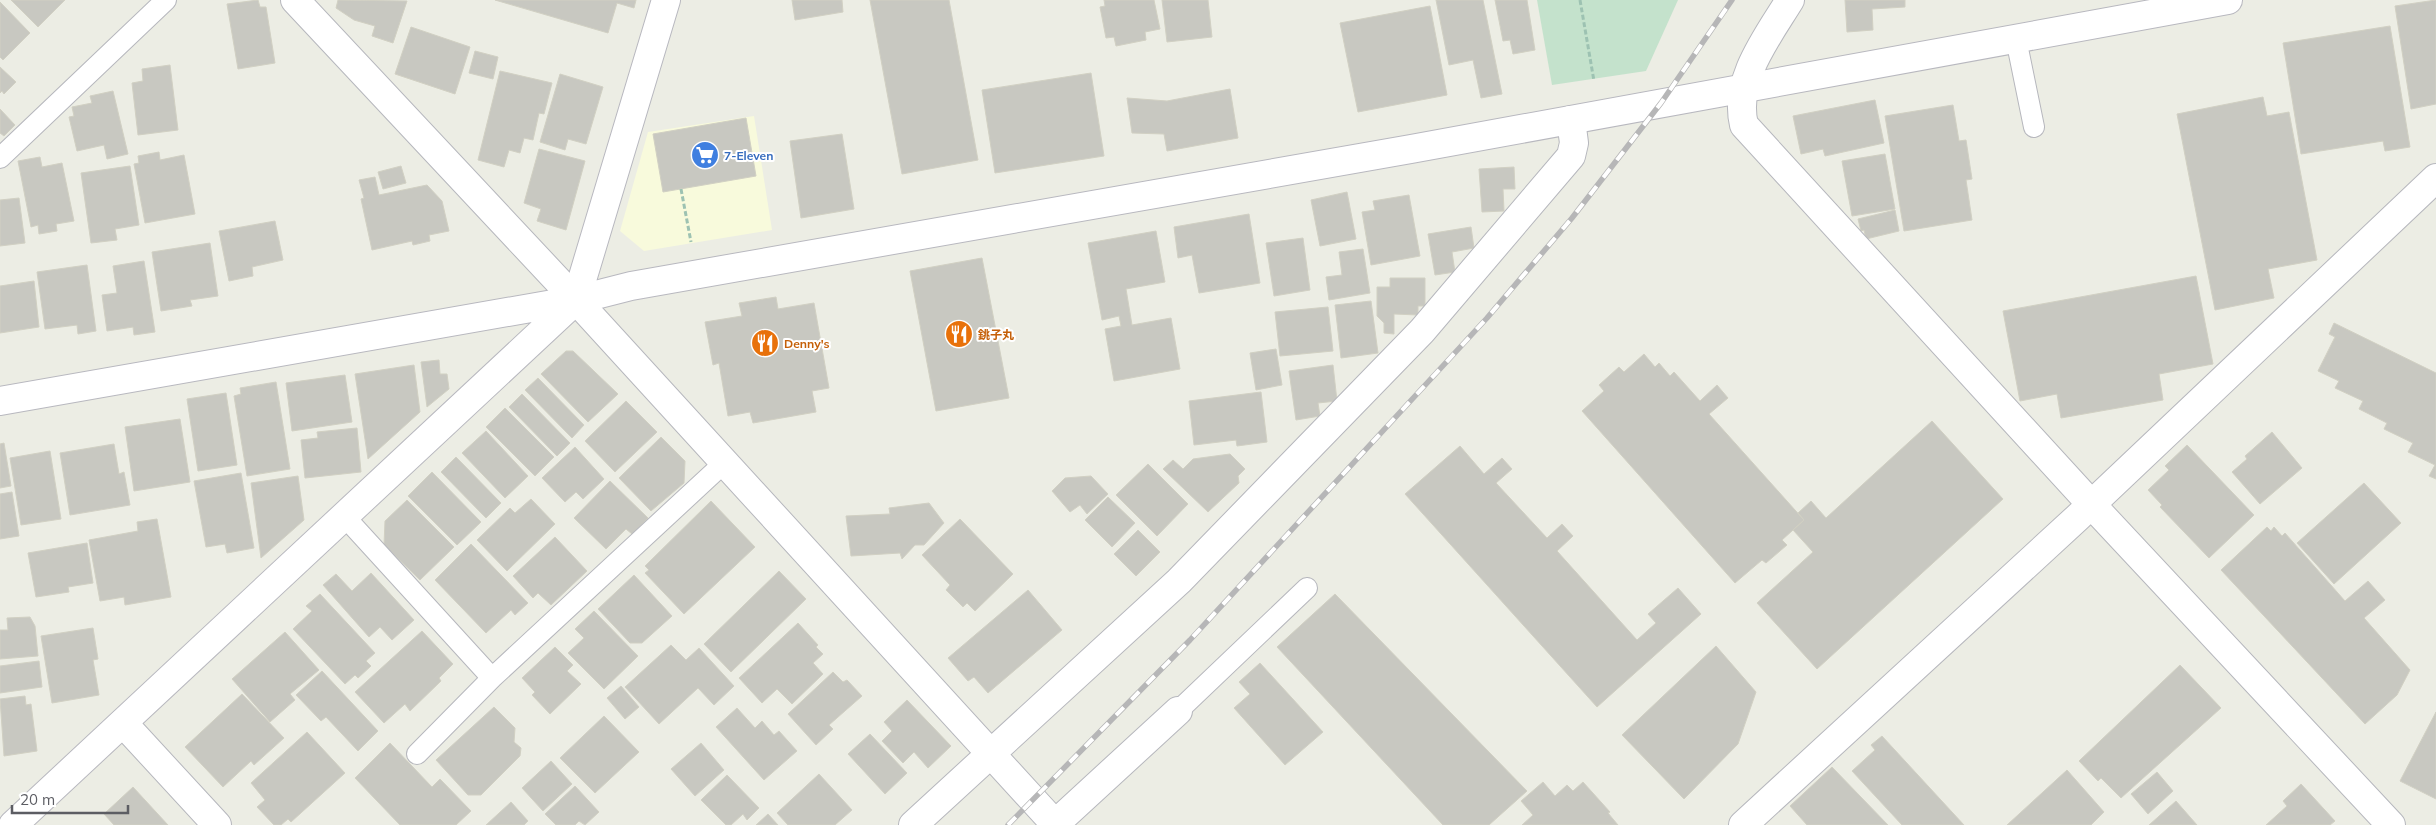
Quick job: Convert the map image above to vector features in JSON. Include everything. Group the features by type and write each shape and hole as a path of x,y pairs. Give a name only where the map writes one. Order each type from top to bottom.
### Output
{"street":[{"path":"295,0 576,300 1055,825 1178,711"},
{"path":"13,825 576,300 666,0"},
{"path":"1790,0 1754,59 1744,89 1741,114 1744,125 2091,504 2391,825"},
{"path":"0,401 576,300 649,283 1744,89 2228,0"},
{"path":"912,825 1179,581 1422,331 1571,156 1574,143 1571,120"},
{"path":"1743,825 2091,504 2436,178"},
{"path":"123,723 217,825"}],"lane":[{"path":"0,158 166,0"},
{"path":"2016,39 2034,127"},
{"path":"417,754 492,678 724,463"},
{"path":"345,517 492,678"},
{"path":"1178,711 1307,588"}],"path":[{"path":"1580,0 1596,87"},
{"path":"681,189 692,249"}],"shaded area":[{"path":"1537,0 1678,0 1646,71 1552,85"},
{"path":"754,116 772,230 644,251 620,231 648,132"}],"building":[{"path":"11,0 65,0 38,27"},
{"path":"258,0 260,7 266,7 275,63 238,69 227,4"},
{"path":"338,0 407,1 393,43 372,36 375,26 354,20 336,8"},
{"path":"495,0 636,0 634,8 617,3 608,33"},
{"path":"792,0 842,0 843,12 795,20"},
{"path":"870,0 949,0 978,160 902,174"},
{"path":"1104,0 1154,0 1160,29 1145,32 1146,40 1116,46 1114,37 1106,38 1100,7 1105,6"},
{"path":"1162,0 1208,0 1212,37 1167,42"},
{"path":"1436,0 1483,0 1502,94 1481,98 1473,60 1449,65"},
{"path":"1495,0 1527,0 1535,50 1513,54 1510,40 1503,41"},
{"path":"1845,0 1905,0 1905,7 1872,9 1873,30 1847,32"},
{"path":"2436,0 2436,104 2411,109 2395,6"},
{"path":"0,2 30,33 3,60 0,57"},
{"path":"1430,6 1447,95 1358,112 1340,23"},
{"path":"2390,26 2410,147 2385,151 2383,141 2301,154 2283,43"},
{"path":"411,27 470,47 455,94 395,74"},
{"path":"475,51 498,57 493,79 469,73"},
{"path":"170,65 178,130 138,135 132,83 143,81 142,69"},
{"path":"0,67 16,82 4,94 2,91 0,93"},
{"path":"500,71 552,83 544,114 539,113 533,140 524,138 520,153 509,150 504,167 478,160"},
{"path":"1091,73 1104,156 995,173 982,90"},
{"path":"560,74 603,87 586,144 568,139 565,150 540,142"},
{"path":"1230,89 1238,138 1167,151 1164,134 1132,133 1127,98 1167,101"},
{"path":"113,91 128,154 107,159 104,145 77,151 69,117 74,116 72,107 92,103 90,96"},
{"path":"2263,97 2267,116 2289,112 2317,260 2268,269 2274,298 2215,310 2177,114"},
{"path":"1875,100 1884,143 1825,156 1823,149 1801,154 1793,116"},
{"path":"1953,105 1959,141 1966,140 1972,179 1966,180 1972,220 1904,231 1885,116"},
{"path":"0,109 15,125 4,136 0,133"},
{"path":"746,118 756,176 663,192 653,134"},
{"path":"842,134 854,209 801,218 790,141"},
{"path":"539,149 585,161 566,230 537,221 541,209 524,203"},
{"path":"159,152 160,160 184,155 195,214 145,223 134,164 139,163 138,156"},
{"path":"1885,154 1895,209 1852,216 1842,161"},
{"path":"40,157 42,167 62,163 74,221 56,224 57,231 39,234 38,225 31,227 18,161"},
{"path":"130,166 139,225 115,229 117,240 91,243 81,173"},
{"path":"401,166 406,183 383,189 378,172"},
{"path":"1514,167 1515,189 1503,189 1504,211 1482,212 1479,169"},
{"path":"375,177 379,195 427,185 442,201 449,231 429,235 430,241 413,245 412,241 372,250 361,199 364,198 359,180"},
{"path":"1347,192 1356,239 1320,246 1311,200"},
{"path":"1409,195 1420,256 1371,265 1362,212 1375,210 1373,201"},
{"path":"19,198 25,243 0,246 0,200"},
{"path":"1895,210 1899,231 1866,239 1864,230 1861,231 1858,219"},
{"path":"1249,214 1260,283 1199,293 1192,255 1178,258 1174,227"},
{"path":"275,221 283,260 252,267 253,276 229,281 219,231"},
{"path":"1471,227 1474,248 1452,252 1455,272 1435,275 1428,234"},
{"path":"1156,231 1165,282 1126,289 1132,325 1171,318 1180,369 1114,381 1105,329 1121,326 1119,316 1102,320 1088,243"},
{"path":"1303,238 1310,290 1274,296 1266,243"},
{"path":"210,243 218,296 190,300 192,306 161,311 152,252"},
{"path":"1363,249 1370,293 1329,300 1326,277 1342,275 1339,252"},
{"name":"銚子丸","path":"982,258 1009,398 936,411 910,271"},
{"path":"144,261 155,332 134,335 133,327 107,331 102,295 117,293 113,266"},
{"path":"87,265 96,331 78,334 77,325 45,329 37,272"},
{"path":"2196,276 2213,364 2159,374 2163,400 2061,418 2057,394 2020,401 2003,311"},
{"path":"1390,278 1425,278 1425,306 1418,306 1418,315 1394,314 1394,334 1384,333 1384,323 1377,316 1377,287 1390,287"},
{"path":"34,281 39,327 0,333 0,286"},
{"name":"Denny's","path":"776,297 778,309 814,303 829,388 812,391 816,412 753,423 750,412 728,416 719,363 713,365 705,322 742,316 739,303"},
{"path":"1371,301 1378,353 1341,358 1335,305"},
{"path":"1328,307 1333,351 1280,356 1275,312"},
{"path":"2334,323 2436,373 2436,479 2429,476 2435,465 2408,452 2413,443 2384,429 2387,423 2359,409 2363,401 2335,388 2339,381 2318,371 2335,337 2329,334"},
{"path":"1276,349 1282,385 1256,390 1250,353"},
{"path":"566,351 573,351 618,394 588,422 541,374"},
{"path":"1644,354 1655,367 1659,363 1670,376 1674,372 1700,401 1717,385 1728,398 1709,414 1804,520 1782,540 1787,545 1766,563 1762,560 1735,583 1582,411 1604,391 1599,385 1619,367 1624,372"},
{"path":"439,360 440,374 447,374 449,389 427,407 421,362"},
{"path":"414,365 420,412 368,459 355,374"},
{"path":"1333,365 1337,401 1318,403 1320,416 1296,420 1289,371"},
{"path":"345,375 352,422 292,431 286,383"},
{"path":"538,378 584,425 572,438 525,390"},
{"path":"276,382 290,469 247,476 234,396 241,394 240,388"},
{"path":"1261,392 1267,442 1237,446 1236,440 1194,445 1189,401"},
{"path":"226,393 237,465 198,471 187,399"},
{"path":"522,394 570,443 557,456 509,407"},
{"path":"626,401 657,432 615,472 585,441"},
{"path":"505,408 554,457 535,476 486,427"},
{"path":"180,419 190,482 134,491 125,427"},
{"path":"1932,421 2003,499 1817,669 1757,603 1813,552 1793,530 1804,520 1798,513 1811,501 1826,518"},
{"path":"357,428 361,472 305,478 301,440 318,438 317,432"},
{"path":"486,431 528,476 505,498 462,453"},
{"path":"2272,432 2302,468 2260,504 2232,472 2247,459 2245,456"},
{"path":"661,437 685,461 684,483 651,511 619,478"},
{"path":"4,443 11,486 0,488 0,444"},
{"path":"114,444 119,474 124,472 130,505 70,515 60,453"},
{"path":"2187,445 2254,515 2209,558 2160,507 2162,505 2148,490 2169,470 2165,466"},
{"path":"1460,446 1484,474 1502,458 1512,469 1496,483 1547,538 1562,524 1573,536 1557,551 1637,640 1656,623 1648,614 1678,588 1701,614 1597,707 1405,494"},
{"path":"575,447 604,479 583,499 576,492 565,502 542,478"},
{"path":"50,451 61,519 21,525 10,458"},
{"path":"1230,454 1245,469 1238,476 1239,483 1208,512 1163,469 1173,460 1183,469 1193,459"},
{"path":"456,457 501,503 486,518 441,472"},
{"path":"1148,464 1188,504 1157,536 1116,495"},
{"path":"432,472 481,522 457,545 408,496"},
{"path":"241,473 254,548 227,553 225,544 206,547 194,481"},
{"path":"298,476 304,520 261,558 251,483"},
{"path":"1091,476 1108,494 1087,514 1080,505 1070,512 1052,491 1065,478"},
{"path":"610,481 648,518 632,534 626,529 606,549 574,518"},
{"path":"2364,483 2401,523 2334,584 2297,543"},
{"path":"12,492 19,536 0,539 0,494"},
{"path":"1108,497 1135,523 1112,547 1085,520"},
{"path":"531,499 555,524 507,571 477,540 510,508 515,513"},
{"path":"407,500 454,547 420,580 384,545 385,521"},
{"path":"711,501 755,547 684,614 645,573 649,570 645,566"},
{"path":"929,503 944,523 924,545 915,545 902,559 900,553 851,556 846,516 890,514 889,508"},
{"path":"157,519 171,597 125,605 124,597 100,601 89,540 138,531 137,522"},
{"path":"960,519 1013,574 975,611 967,603 963,607 946,590 950,585 922,555"},
{"path":"2267,527 2271,531 2274,527 2282,536 2285,533 2345,601 2368,581 2385,600 2364,618 2410,670 2397,695 2365,724 2221,570"},
{"path":"1138,530 1160,552 1136,576 1114,554"},
{"path":"555,537 587,571 551,605 538,593 533,598 513,576"},
{"path":"87,543 93,583 68,587 69,592 36,597 28,553"},
{"path":"471,544 528,603 515,615 511,610 486,633 435,580"},
{"path":"779,571 806,599 731,672 704,644"},
{"path":"371,573 414,620 392,640 380,627 369,637 323,585 336,574 352,591"},
{"path":"634,575 672,616 642,643 630,643 598,609"},
{"path":"1028,590 1062,630 988,693 974,677 968,681 948,658"},
{"path":"320,594 375,653 366,661 371,666 358,678 355,675 345,684 293,629 312,611 306,606"},
{"path":"1335,594 1527,791 1489,825 1443,825 1277,647"},
{"path":"594,611 638,656 604,689 568,653 584,638 575,629"},
{"path":"30,617 35,626 38,656 0,659 0,630 8,630 7,618"},
{"path":"798,623 818,645 816,647 823,654 813,663 823,674 792,704 777,689 762,703 739,678"},
{"path":"93,628 98,659 93,660 99,695 52,703 41,636"},
{"path":"422,631 453,664 439,678 441,681 410,711 405,704 384,723 355,692"},
{"path":"285,632 319,670 290,694 295,700 270,722 232,679"},
{"path":"671,645 686,660 699,648 734,686 714,705 698,688 659,724 625,687"},
{"path":"1716,646 1756,692 1738,744 1684,799 1622,735"},
{"path":"555,647 573,665 567,671 581,684 550,714 532,695 535,692 522,678"},
{"path":"39,661 42,687 0,693 0,666"},
{"path":"1260,663 1323,732 1285,765 1234,708 1250,694 1239,682"},
{"path":"2180,665 2221,708 2121,798 2101,778 2098,781 2079,761"},
{"path":"322,671 378,731 358,751 326,717 321,721 296,695"},
{"path":"833,672 843,682 847,680 862,696 829,725 833,729 816,745 788,714"},
{"path":"621,686 639,707 625,719 607,698"},
{"path":"242,694 284,738 254,765 251,761 223,787 185,747"},
{"path":"25,696 26,705 31,704 37,751 4,756 0,699"},
{"path":"907,700 951,746 928,768 914,752 903,763 882,741 892,731 884,722"},
{"path":"494,707 515,728 514,742 521,748 520,756 481,795 468,795 436,760"},
{"path":"737,708 755,728 762,721 774,735 779,731 797,751 764,780 716,727"},
{"path":"2436,712 2436,799 2400,781"},
{"path":"604,716 639,752 595,793 560,758"},
{"path":"307,732 345,773 291,822 288,819 281,825 274,825 257,807 265,800 251,783"},
{"path":"870,734 907,773 885,794 848,754"},
{"path":"1882,736 1964,825 1902,825 1852,771 1875,750 1871,745"},
{"path":"390,743 432,787 440,779 471,811 456,825 400,825 355,778"},
{"path":"701,743 724,770 695,796 671,769"},
{"path":"551,761 572,784 543,811 522,788"},
{"path":"1832,767 1888,825 1807,825 1790,806"},
{"path":"2067,770 2104,812 2091,825 2007,825"},
{"path":"2157,772 2173,791 2148,814 2131,794"},
{"path":"819,774 852,810 835,825 788,825 777,813"},
{"path":"727,775 759,808 747,820 743,814 731,825 726,825 701,800"},
{"path":"1543,782 1555,796 1567,785 1573,791 1583,782 1610,812 1608,813 1618,825 1522,825 1533,815 1521,801"},
{"path":"2301,784 2335,821 2330,825 2266,825 2287,806 2283,801"},
{"path":"575,786 599,812 585,825 579,821 575,825 556,825 545,814"},
{"path":"133,787 168,825 114,825 104,814"},
{"path":"2176,801 2197,825 2149,825"},
{"path":"511,802 528,821 524,825 486,825"},
{"path":"768,814 778,825 756,825"}],"railway":[{"path":"1008,825 1190,640 1487,318 1572,218 1661,103 1732,0"}],"place":[{"name":"7-Eleven","path":"705,155"},
{"name":"銚子丸","path":"959,334"},
{"name":"Denny's","path":"765,343"}]}
